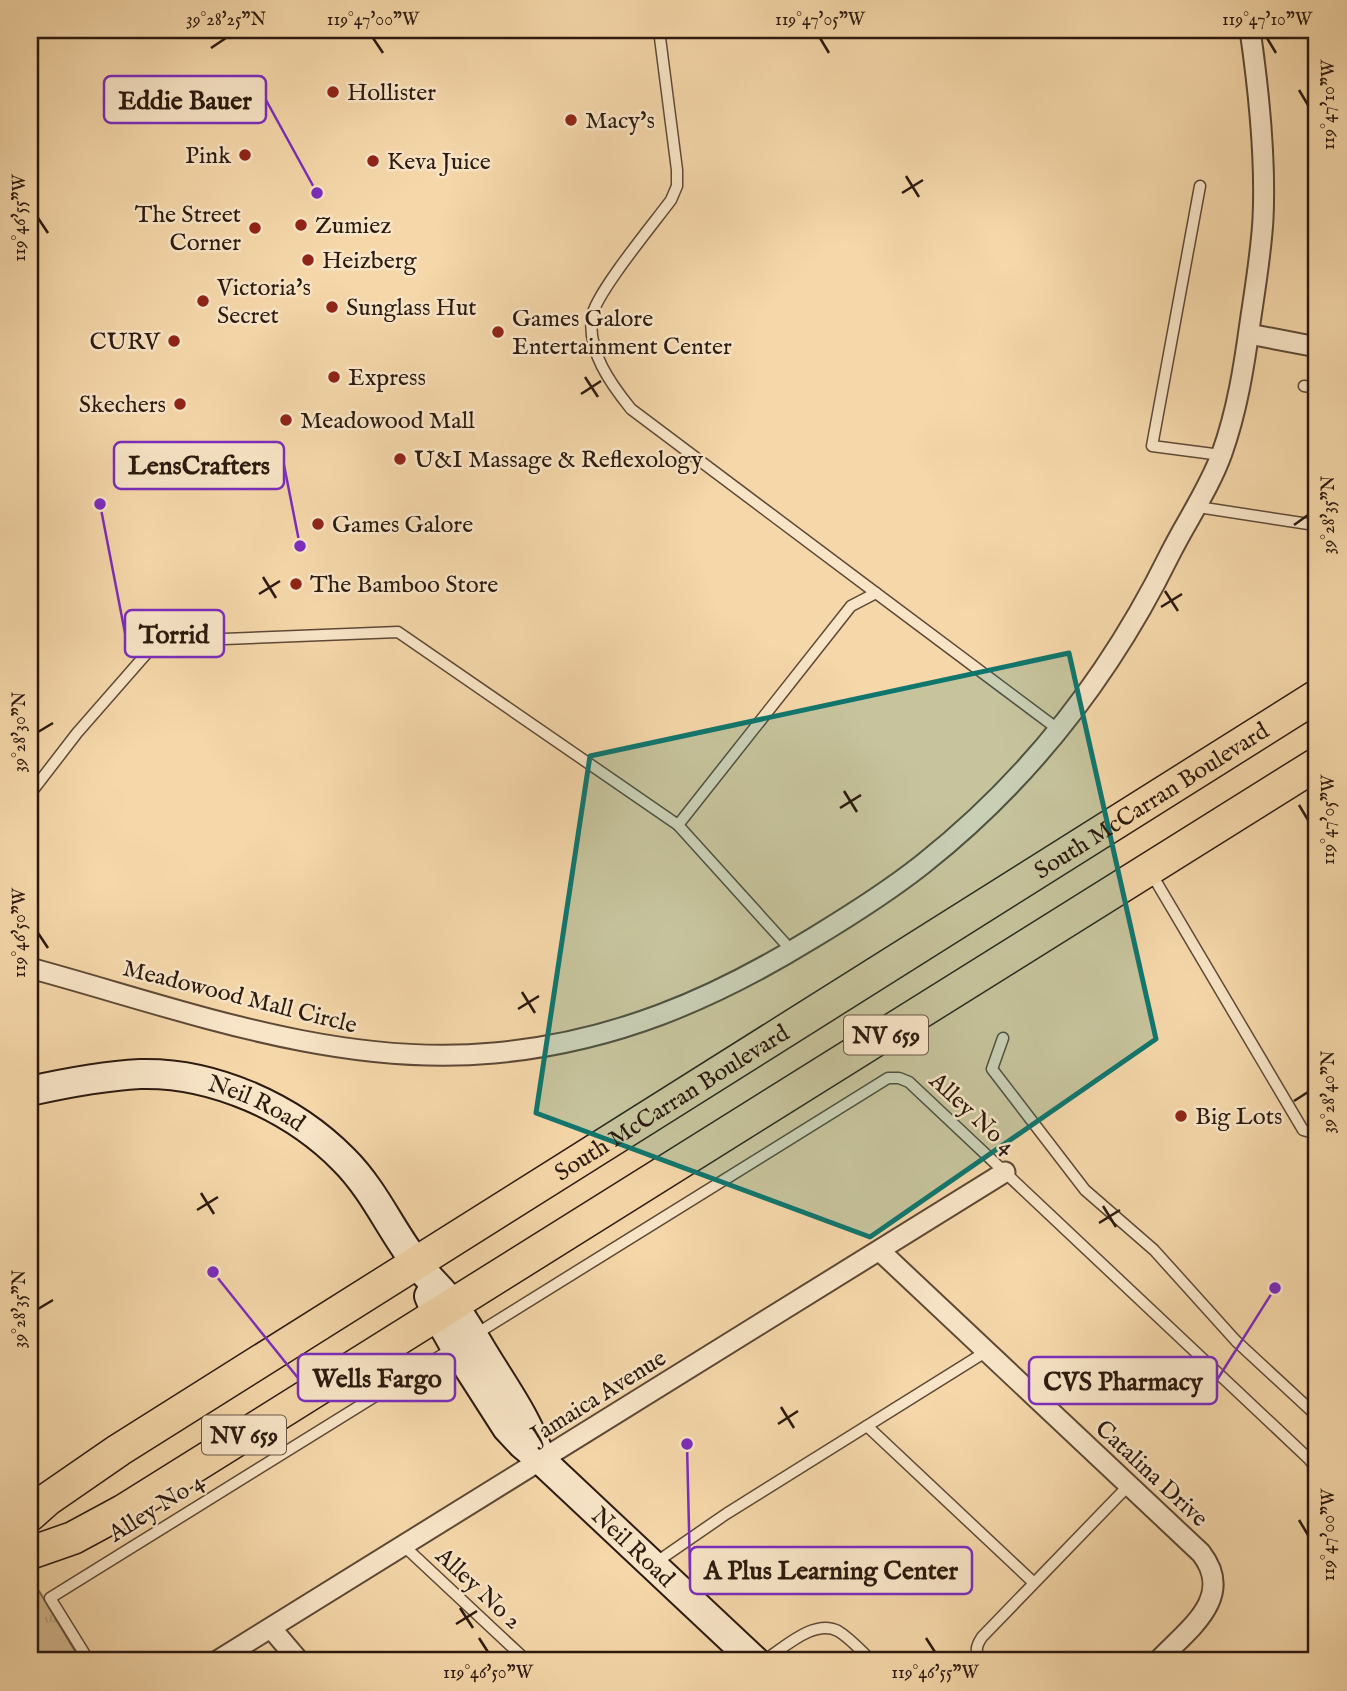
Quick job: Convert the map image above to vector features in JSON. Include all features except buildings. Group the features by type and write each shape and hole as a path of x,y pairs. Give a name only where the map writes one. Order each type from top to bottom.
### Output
{"main road":[{"name":"South McCarran Boulevard","path":"30,1515 48,1499 119,1450 1317,696"},
{"name":"NV 659","path":"30,1553 73,1538 122,1511 1317,764"}],"street":[{"name":"Meadowood Mall Circle","path":"30,968 254,1030 315,1044 372,1052 431,1055 495,1053 552,1045 605,1033 661,1016 715,994 873,901 923,864 965,829 1014,781 1059,730 1096,682 1133,626 1171,551 1198,507 1221,455 1241,384 1260,255 1263,172 1259,100 1250,30"},
{"path":"1249,334 1317,347"},
{"name":"Neil Road","path":"30,1091 99,1078 142,1074 180,1077 221,1087 259,1101 307,1128 345,1161 369,1189 464,1341 507,1428 755,1661"},
{"name":"Jamaica Avenue","path":"217,1661 1006,1172"},
{"name":"Catalina Drive","path":"880,1251 1209,1563 1214,1578 1214,1593 1208,1608 1158,1661"},
{"path":"271,1628 299,1661"}],"lane":[{"path":"659,30 677,186 671,200 607,287 592,315 594,344 612,385 631,409 1059,730"},
{"path":"1200,186 1152,446 1221,455"},
{"path":"1304,386 1317,388"},
{"path":"1198,507 1271,516 1317,527"},
{"path":"678,825 851,606 876,593"},
{"path":"30,794 117,685 175,621 224,639 398,632 678,825 792,951"},
{"path":"1149,870 1303,1130 1317,1134"},
{"path":"1003,1038 992,1069 1085,1190 1154,1250 1236,1342 1317,1416"},
{"name":"Alley No 4","path":"89,1661 50,1598 888,1078 909,1082 1317,1469"},
{"path":"652,1565 726,1514 987,1352"},
{"path":"867,1426 1033,1582"},
{"path":"980,1661 976,1646 982,1637 1129,1485"},
{"name":"Alley No 2","path":"404,1546 527,1661"},
{"path":"763,1661 809,1632 829,1628 839,1632 872,1661"},
{"path":"502,1638 521,1661"}],"highlighted area":[{"path":"1069,653 1156,1039 870,1237 536,1113 590,756"}],"green space":[{"path":"39,1591 81,1661 30,1661 30,1596"}],"place":[{"name":"Hollister","path":"333,92"},
{"name":"Macy's","path":"571,120"},
{"name":"Pink","path":"245,155"},
{"name":"Keva Juice","path":"373,161"},
{"name":"Eddie Bauer","path":"317,193"},
{"name":"Zumiez","path":"301,225"},
{"name":"The Street Corner","path":"255,228"},
{"name":"Heizberg","path":"308,260"},
{"name":"Victoria's Secret","path":"203,301"},
{"name":"Sunglass Hut","path":"332,307"},
{"name":"Games Galore Entertainment Center","path":"498,332"},
{"name":"CURV","path":"174,341"},
{"name":"Express","path":"334,377"},
{"name":"Skechers","path":"180,404"},
{"name":"Meadowood Mall","path":"286,420"},
{"name":"U&I Massage & Reflexology","path":"400,459"},
{"name":"Torrid","path":"100,504"},
{"name":"Games Galore","path":"318,524"},
{"name":"LensCrafters","path":"300,546"},
{"name":"The Bamboo Store","path":"296,584"},
{"name":"Big Lots","path":"1181,1116"},
{"name":"Wells Fargo","path":"213,1272"},
{"name":"CVS Pharmacy","path":"1275,1288"},
{"name":"A Plus Learning Center","path":"687,1444"}]}
